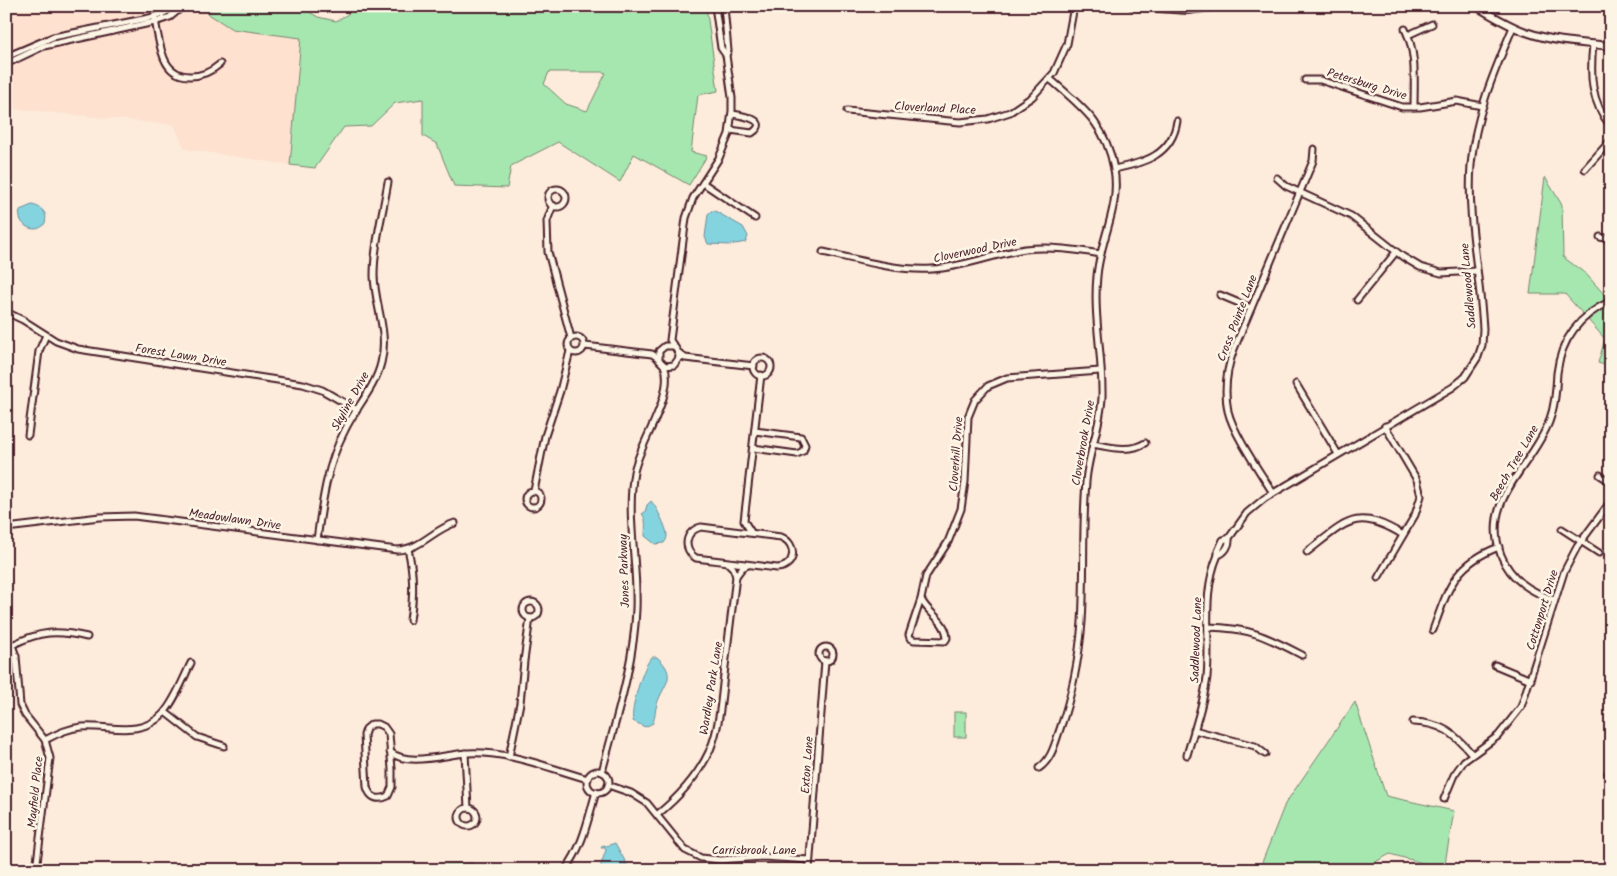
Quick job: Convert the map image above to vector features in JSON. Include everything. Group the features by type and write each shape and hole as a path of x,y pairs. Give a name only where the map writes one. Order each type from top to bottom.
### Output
{"main road":[{"path":"1132,6 1187,10 1221,6"},
{"path":"1476,6 1513,27 1550,39 1611,46"}],"street":[{"path":"6,64 44,46 155,19 175,6"},
{"path":"6,57 53,37 170,17 183,6"},
{"path":"652,354 659,351 670,340 684,227 691,203 719,158 730,130 732,114 731,88 726,55 721,48 715,6"},
{"path":"724,6 728,51 726,55"},
{"name":"Cloverland Place","path":"848,111 954,122 985,120 1002,115 1017,108 1032,97 1050,79 1065,51 1071,31 1074,6"},
{"path":"155,19 164,58 177,73 190,77 198,76 220,64"},
{"path":"1408,35 1432,24"},
{"name":"Saddlewood Lane","path":"1187,756 1207,678 1209,582 1218,551 1225,539 1229,538 1247,513 1273,493 1385,426 1450,390 1465,376 1476,361 1481,350 1483,338 1471,205 1471,171 1476,130 1482,106 1513,27"},
{"path":"1405,29 1413,54 1414,108"},
{"path":"1593,44 1591,70 1593,89 1600,108 1611,126"},
{"name":"Cloverbrook Drive","path":"1039,768 1048,761 1055,743 1066,710 1076,669 1082,620 1085,488 1101,403 1096,290 1097,273 1115,204 1116,186 1114,169 1106,143 1090,115 1050,79"},
{"name":"Petersburg Drive","path":"1305,80 1320,80 1393,105 1414,108 1452,101 1482,106"},
{"path":"730,130 752,133 758,125 752,118 732,114"},
{"path":"1114,169 1141,162 1161,151 1173,138 1177,121"},
{"path":"1585,169 1611,140"},
{"name":"Cross Pointe Lane","path":"1273,493 1229,415 1227,406 1227,377 1230,362 1251,308 1313,160 1314,149"},
{"path":"1278,178 1284,185 1354,218 1396,252 1415,264 1436,272 1477,271"},
{"name":"Skyline Drive","path":"316,540 322,500 335,455 342,436 373,383 383,353 383,326 376,295 374,267 388,182"},
{"path":"703,183 754,218"},
{"path":"534,491 545,436 560,391 570,351 568,344 571,338 548,252 547,221 553,205"},
{"path":"1600,237 1611,239"},
{"name":"Cloverwood Drive","path":"823,252 898,268 920,269 950,267 1032,248 1062,248 1101,254"},
{"path":"1357,300 1396,252"},
{"path":"1220,295 1251,308"},
{"name":"Beech Tree Lane","path":"1554,600 1532,591 1519,582 1505,564 1499,548 1496,526 1499,507 1549,422 1554,404 1559,362 1564,344 1571,331 1598,307 1611,301"},
{"name":"Forest Lawn Drive","path":"6,312 24,320 60,343 86,351 307,385 328,393 357,410"},
{"path":"28,435 39,352 46,335"},
{"path":"571,338 575,336 580,337 584,341 585,346"},
{"path":"670,340 678,353 685,358 754,366"},
{"path":"570,351 579,353 585,346"},
{"path":"585,346 652,354 664,365 667,372"},
{"path":"665,346 673,346"},
{"path":"658,358 659,351"},
{"path":"678,353 678,361"},
{"path":"664,365 671,366 685,358"},
{"path":"764,358 771,367 769,372 761,375 756,373 754,366 759,359 764,358"},
{"name":"Jones Parkway","path":"602,772 632,657 636,609 632,502 634,471 644,442 663,400 667,372 671,366"},
{"name":"Cloverhill Drive","path":"921,599 926,576 948,542 958,518 965,482 969,414 980,393 991,384 1010,378 1100,371"},
{"path":"751,532 744,521 761,375"},
{"path":"1296,384 1338,454"},
{"path":"1378,578 1417,511 1420,493 1417,480 1385,426"},
{"path":"753,448 797,454 803,451 805,445 801,437 755,431"},
{"path":"1092,444 1128,449 1145,443"},
{"path":"1600,475 1611,482"},
{"name":"Cottonport Drive","path":"1444,798 1457,771 1472,754 1504,730 1521,707 1564,572 1581,541 1611,502"},
{"name":"Meadowlawn Drive","path":"6,528 128,516 378,548 408,548 424,541 445,526 455,523"},
{"path":"1307,552 1341,526 1356,520 1379,522 1404,535"},
{"path":"733,530 744,521"},
{"path":"698,527 751,532 784,538 790,543 793,554 790,562 781,568 748,565 696,558 689,552 687,540 692,531 698,527"},
{"path":"1562,529 1599,553"},
{"path":"408,548 413,566 414,584 410,620"},
{"path":"1433,630 1446,596 1462,569 1475,558 1499,548"},
{"path":"728,563 733,568 736,576"},
{"path":"736,576 742,568 748,565"},
{"name":"Wardley Park Lane","path":"658,814 689,785 703,763 712,742 719,717 736,576"},
{"path":"921,599 943,625 947,634 945,641 914,640 909,636 921,599"},
{"path":"509,757 520,703 524,654 530,618"},
{"path":"1208,627 1230,628 1255,633 1302,655"},
{"path":"12,645 31,636 46,632 68,633 87,637"},
{"name":"Mayfield Place","path":"6,638 12,645 17,661 20,704 25,714 45,740 50,754 50,768 36,870"},
{"name":"Exton Lane","path":"809,870 825,661"},
{"path":"45,740 79,727 125,730 139,728 152,722 165,712 191,663"},
{"path":"1495,664 1531,680"},
{"path":"165,712 197,737 224,746"},
{"path":"1413,722 1430,723 1445,728 1472,754"},
{"path":"378,724 386,728 389,734 390,752 392,769 391,792 383,798 374,797 367,787 364,735 368,727 378,724"},
{"path":"1194,730 1252,745 1265,754"},
{"path":"390,752 402,759 465,753 489,753 588,778"},
{"path":"465,753 468,808"},
{"path":"392,769 402,759"},
{"path":"602,772 607,776 608,785 603,791 596,792 588,786 588,778 592,773 602,772"},
{"name":"Carrisbrook Lane","path":"608,785 623,789 640,798 658,814 685,850 701,858 720,860 763,858 809,860"},
{"path":"565,870 572,861 581,842 596,792"}],"shaded area":[{"path":"6,6 197,6 232,29 301,38 290,165 185,149 174,125 6,108"}],"green space":[{"path":"218,6 299,6 318,17 336,21 348,14 351,6 385,8 386,6 706,6 718,91 698,95 691,152 707,156 689,185 634,154 620,182 558,142 511,166 507,188 454,186 437,144 423,136 423,99 395,103 371,126 344,127 315,168 290,165 301,38 232,29 207,13","holes":["549,72 606,73 587,111 566,104 544,84"]},
{"path":"1545,177 1562,205 1563,257 1586,274 1611,302 1611,367 1598,363 1605,339 1565,294 1530,294"},
{"path":"1355,702 1386,796 1454,811 1444,869 1390,854 1377,861 1368,870 1259,870 1285,804"},
{"path":"954,712 966,712 966,737 954,737"},
{"path":"473,863 476,870 421,870 422,865"}],"water":[{"path":"32,205 39,207 46,216 45,223 37,229 24,225 21,221 20,210"},
{"path":"711,211 715,211 743,227 748,236 746,242 730,245 708,244 705,237 708,214"},
{"path":"651,501 667,532 664,543 655,544 645,536 645,521 642,514"},
{"path":"652,657 657,657 664,664 668,680 657,704 653,723 645,727 633,721 633,707 641,678"},
{"path":"615,843 630,870 599,870 606,850 601,848 603,845 607,846"}]}
